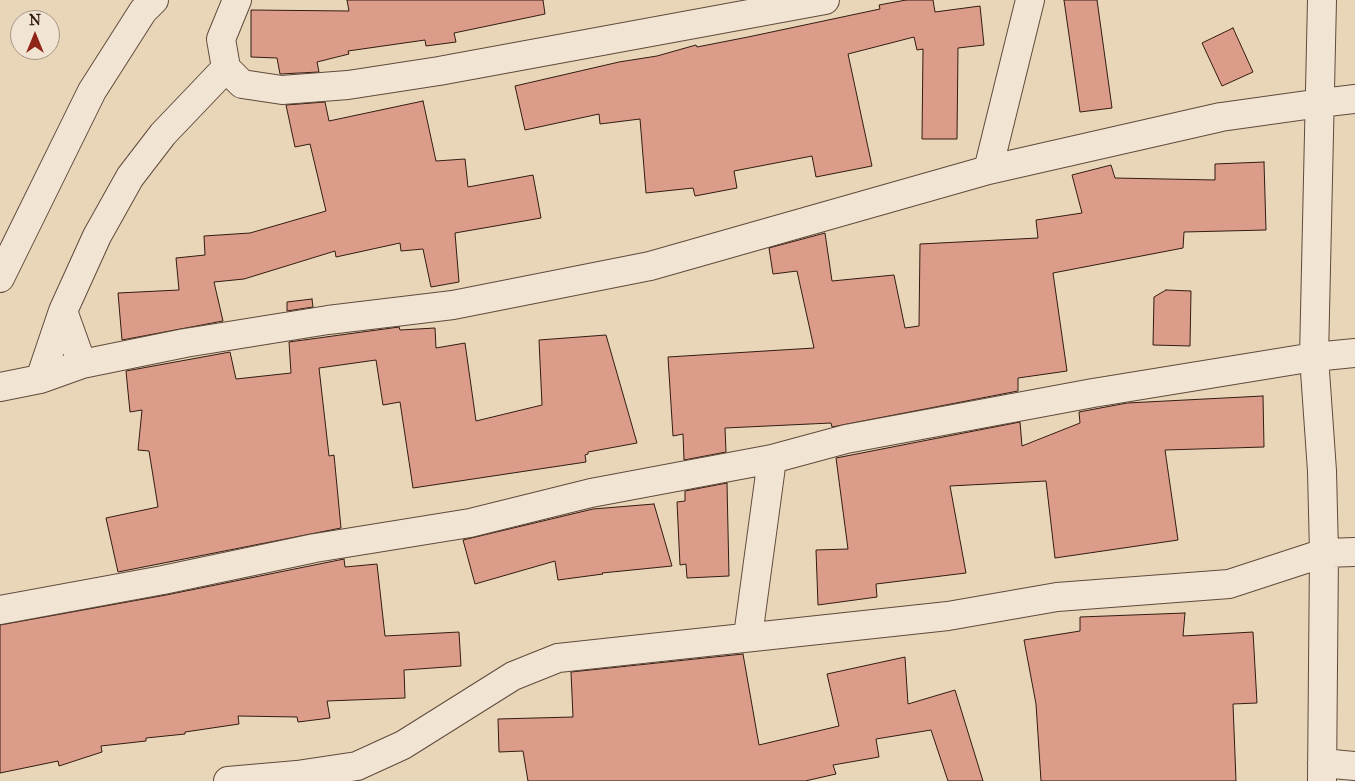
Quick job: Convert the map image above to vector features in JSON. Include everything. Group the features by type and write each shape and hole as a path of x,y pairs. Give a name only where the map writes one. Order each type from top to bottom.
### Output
{"street":[{"path":"0,278 92,91 143,11 154,0"},
{"path":"237,0 221,39 226,68 242,84 282,90 348,85 439,71 825,0"},
{"path":"988,170 1030,0"},
{"path":"1322,0 1314,357 1322,471 1324,553 1322,772 1355,766"},
{"path":"40,379 62,311 97,236 130,177 163,134 226,68"},
{"path":"0,387 40,379 82,364 185,343 328,320 452,305 650,266 988,170 1220,117 1321,102 1355,99"},
{"path":"62,311 82,364"},
{"path":"0,610 163,580 314,548 470,523 591,493 772,459 855,438 1093,393 1314,357 1355,353"},
{"path":"748,636 772,459"},
{"path":"228,781 298,776 357,766 403,745 513,676 558,658 748,636 948,616 1057,597 1229,584 1324,553 1355,552"}],"building":[{"path":"347,0 543,0 545,14 454,33 456,42 426,46 425,40 348,51 349,54 317,62 319,72 280,74 277,58 251,57 251,10 349,11"},
{"path":"906,0 933,0 935,12 980,6 984,45 958,48 957,139 922,139 923,49 917,50 914,37 848,54 872,166 816,177 812,156 734,171 737,188 695,196 693,188 646,193 640,119 600,124 599,114 525,130 515,86 619,62 657,56 696,45 697,47 880,9 879,5"},
{"path":"1064,0 1097,0 1112,108 1080,112"},
{"path":"1233,28 1253,72 1222,86 1202,43"},
{"path":"423,101 436,161 465,159 468,187 533,175 541,218 455,233 459,282 431,287 423,249 401,251 400,243 336,257 335,251 244,279 214,282 223,321 122,340 118,293 179,290 176,258 205,255 204,236 250,233 326,211 310,144 295,147 286,105 325,102 329,121"},
{"path":"1264,162 1266,230 1184,232 1183,248 1053,273 1067,371 1018,378 1018,391 832,427 831,423 725,428 726,452 684,460 683,434 673,436 668,357 814,348 797,271 773,274 769,248 825,233 832,281 894,275 905,328 919,326 920,244 1038,238 1036,220 1082,213 1072,175 1111,165 1115,178 1215,180 1215,164"},
{"path":"1166,290 1191,291 1190,346 1153,345 1154,297"},
{"path":"312,299 313,307 287,311 287,302"},
{"path":"399,327 400,330 435,328 436,348 465,343 476,421 542,405 539,340 606,335 637,443 588,452 585,455 586,462 413,488 400,402 383,405 376,360 319,368 329,456 334,455 341,528 118,572 106,518 158,507 149,451 138,450 142,410 130,412 126,371 230,352 236,379 291,373 289,342"},
{"path":"1263,396 1264,447 1165,450 1178,540 1055,558 1046,481 950,486 966,573 876,584 877,597 818,605 816,550 848,549 836,458 1020,422 1022,446 1080,423 1079,412 1127,403"},
{"path":"727,483 729,576 687,578 686,564 680,565 677,502 685,501 685,491"},
{"path":"654,504 672,566 602,573 558,580 555,561 475,584 463,540 593,509"},
{"path":"344,559 345,567 377,564 385,636 459,632 461,666 404,670 405,698 327,701 330,718 298,722 297,717 238,716 239,724 185,732 185,734 146,738 146,741 101,746 102,752 59,766 58,761 0,773 0,625 166,595"},
{"path":"1185,613 1183,636 1253,632 1257,703 1233,704 1236,781 1041,781 1036,704 1024,640 1080,631 1080,617"},
{"path":"743,654 759,745 839,726 827,674 905,657 908,704 955,690 983,781 948,781 931,730 876,739 879,757 833,765 836,774 805,781 528,781 523,751 499,752 498,719 573,717 571,672"}]}
